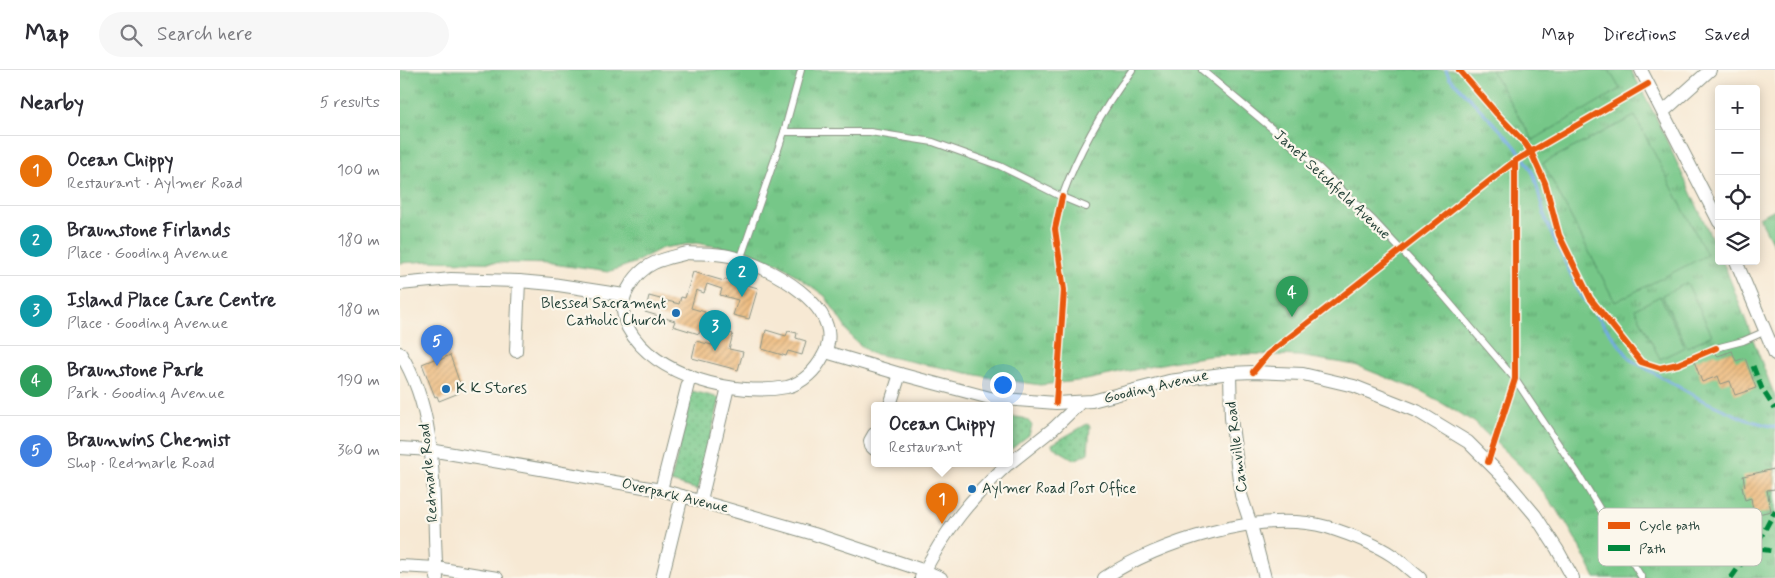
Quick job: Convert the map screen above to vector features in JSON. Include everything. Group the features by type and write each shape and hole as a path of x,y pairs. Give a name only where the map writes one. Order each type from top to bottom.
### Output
{"street":[{"path":"1641,70 1718,220"},
{"path":"1663,112 1710,70"},
{"path":"687,253 729,256 768,270 797,287 816,307 825,323 828,335 826,352 819,364 808,376 793,385 769,390 728,387 690,376 669,366 646,351 630,332 623,317 622,304 624,295 634,278 653,263 687,253"},
{"path":"1738,265 1775,354"},
{"path":"400,284 451,279 519,281 561,285 624,295"},
{"path":"516,351 519,281"},
{"name":"Gooding Avenue","path":"826,352 990,398 1056,403 1092,401 1169,381 1230,373 1303,374 1354,386 1416,411 1468,442 1503,477 1535,515 1573,578"},
{"name":"Redmarle Road","path":"400,353 410,372 421,402 430,450 436,573"},
{"name":"Camville Road","path":"1230,373 1231,418 1241,495 1251,525 1264,578"},
{"path":"891,402 900,374"},
{"path":"662,490 690,376"},
{"path":"701,500 728,387"},
{"path":"1013,460 1054,428 1081,402"},
{"name":"Overpark Avenue","path":"400,448 430,450 662,490 814,534 923,574 941,578"},
{"path":"923,574 944,536 958,516 985,485 1005,467"},
{"path":"662,578 682,496"},
{"path":"1104,578 1174,544 1212,532 1281,522 1326,527 1360,538 1393,556 1420,578"},
{"path":"400,566 436,573 497,578"}],"lane":[{"path":"740,260 784,132 801,70"},
{"path":"1062,197 1081,150 1120,86 1132,70"},
{"name":"Janet Setchfield Avenue","path":"1202,70 1318,167 1375,222 1443,295 1516,380 1599,508"},
{"path":"784,132 870,132 933,142 1000,166 1062,197 1086,206"},
{"path":"1716,348 1743,341 1766,331"},
{"name":"Janet Setchfield Avenue","path":"1635,566 1642,578"}],"green space":[{"path":"400,70 1631,70 1655,115 1715,245 1715,265 1724,265 1726,269 1775,397 1775,578 1595,578 1565,521 1529,474 1474,422 1423,392 1355,365 1299,356 1250,354 1210,356 1176,361 1086,380 1040,385 992,378 870,353 852,338 825,296 780,264 743,251 696,243 662,248 634,263 608,272 553,264 430,261 400,263"},
{"path":"1491,70 1609,70 1620,89 1533,140"},
{"path":"1635,116 1707,255 1615,302 1543,163"},
{"path":"1775,209 1775,248 1760,219 1760,216"},
{"path":"1687,283 1712,335 1687,347 1662,295"},
{"path":"1660,296 1685,347 1660,359 1635,309"},
{"path":"692,391 720,398 698,490 671,482"},
{"path":"1013,417 1025,419 1030,423 1032,426 1029,435 1013,448"},
{"path":"1087,424 1090,426 1088,453 1075,460 1053,447 1052,444"}],"building":[{"path":"693,272 758,288 749,319 733,315 738,300 720,295 722,289 707,284 704,293 696,290 691,308 705,312 699,334 673,326 675,321 645,312 649,296 679,304 681,297 685,298"},
{"path":"720,330 733,334 729,349 743,352 738,370 692,358 696,341 716,346"},
{"path":"766,330 786,336 788,331 797,333 796,338 806,341 802,355 788,351 786,356 762,349"},
{"path":"1732,351 1736,361 1745,358 1756,388 1735,395 1730,381 1721,384 1718,376 1702,382 1694,361 1715,353 1718,356"},
{"path":"450,355 461,387 456,388 459,393 439,401 437,396 435,397 422,364 439,357 440,360"},
{"path":"1774,469 1775,489 1767,490 1771,511 1762,513 1762,508 1753,508 1751,498 1745,500 1742,487 1745,486 1743,476"}],"waterway":[{"path":"1446,70 1450,78 1523,156 1534,175 1546,221 1580,294 1631,360 1702,400 1747,420 1775,427"}],"marked path":[{"path":"1753,366 1762,389 1775,409"},
{"path":"1762,535 1775,511"},
{"path":"1762,550 1775,551"},
{"path":"1731,578 1740,566"}],"cycle path":[{"path":"1459,70 1531,152 1545,183 1559,235 1590,298 1641,362 1660,368 1678,364 1716,348"},
{"path":"1253,372 1268,354 1515,161 1648,84"},
{"path":"1488,462 1515,379 1515,161"},
{"path":"1056,403 1064,290 1055,229 1062,197"}],"place":[{"name":"Braunstone Firlands","path":"742,297"},
{"name":"Blessed Sacrament Catholic Church","path":"676,313"},
{"name":"Braunstone Park","path":"1292,317"},
{"name":"Island Place Care Centre","path":"715,351"},
{"name":"Braunwins Chemist","path":"437,366"},
{"name":"K K Stores","path":"446,389"},
{"name":"Aylmer Road Post Office","path":"972,489"},
{"name":"Ocean Chippy","path":"942,524"}]}
